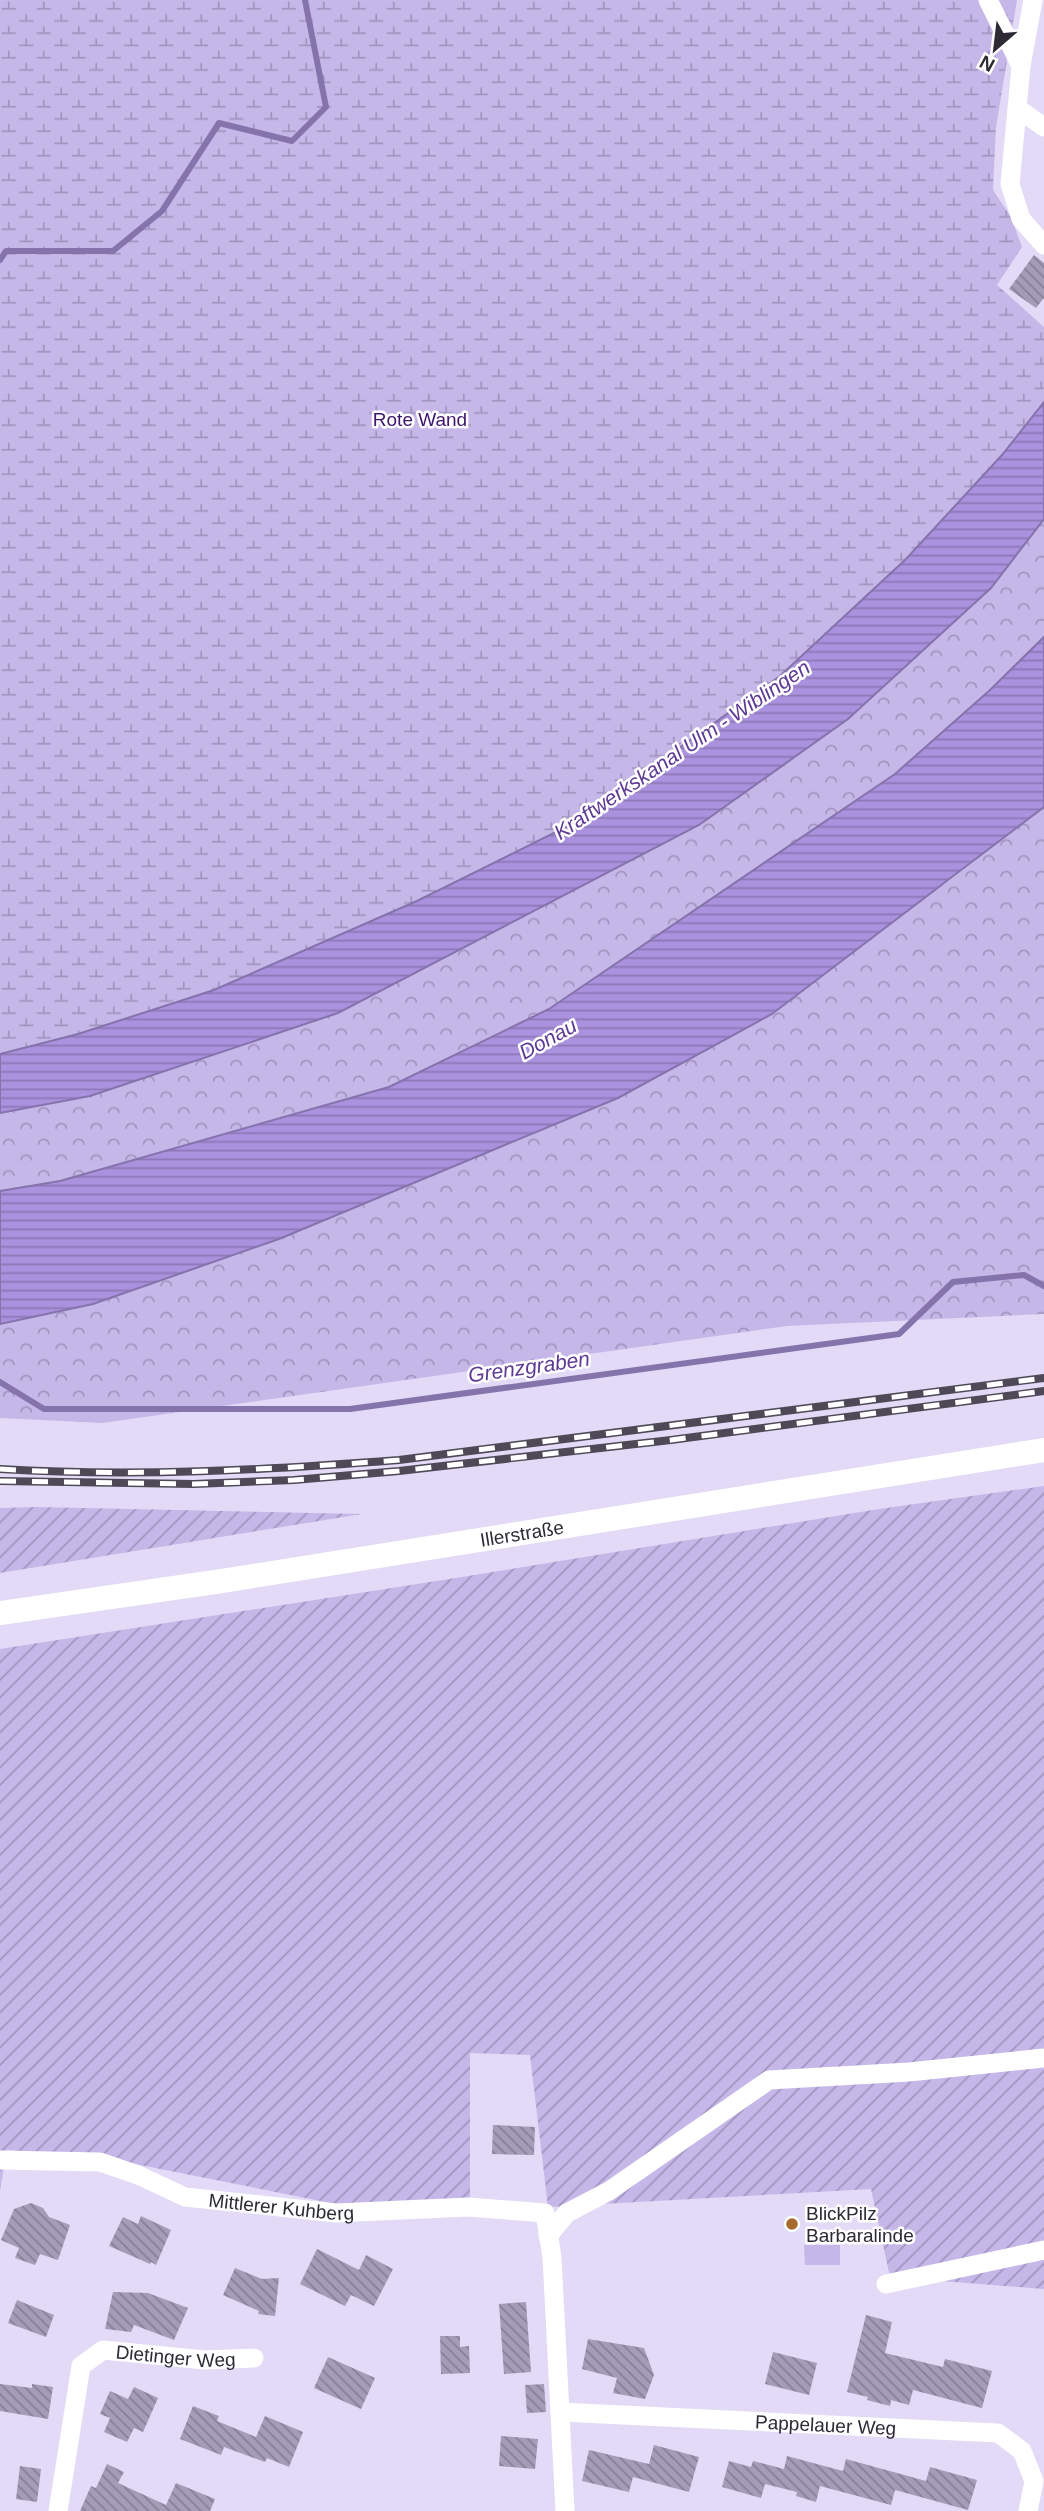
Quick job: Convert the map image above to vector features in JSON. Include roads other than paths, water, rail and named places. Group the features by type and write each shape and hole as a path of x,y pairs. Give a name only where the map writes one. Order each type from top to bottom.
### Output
{"main road":[{"name":"Illerstraße","path":"0,1613 222,1581 1044,1450"}],"street":[{"path":"988,0 1021,66"},
{"path":"1033,0 1021,66 1010,184 1021,219 1044,244"},
{"path":"1017,107 1044,127"},
{"path":"565,2511 552,2257 548,2236 567,2213 609,2191 769,2080 1044,2059"},
{"name":"Mittlerer Kuhberg","path":"0,2160 100,2162 138,2175 185,2197 336,2213 468,2207 545,2213 548,2236"},
{"path":"887,2284 1044,2250"},
{"name":"Dietinger Weg","path":"58,2511 81,2366 103,2350 205,2360 254,2358"},
{"name":"Pappelauer Weg","path":"559,2412 998,2433 1022,2451 1034,2481 1028,2511"}],"water":[{"name":"Kraftwerkskanal Ulm - Wiblingen","path":"1044,402 1044,519 991,588 848,719 699,825 338,1013 90,1096 0,1113 0,1054 78,1034 214,990 417,901 574,823 780,676 906,559 1002,455"},
{"name":"Donau","path":"1044,637 1044,807 772,1014 618,1098 279,1239 93,1304 0,1324 0,1191 60,1181 389,1087 549,1009 895,774 990,690"}],"waterway":[{"path":"0,260 6,251 113,251 162,211 219,123 292,141 326,107 305,0"},
{"name":"Grenzgraben","path":"0,1382 44,1409 350,1409 899,1334 953,1282 1024,1275 1044,1286"}],"railway":[{"path":"0,1469 200,1471 399,1460 1044,1378"},
{"path":"0,1481 194,1484 294,1480 399,1471 671,1440 1044,1391"}],"place":[{"name":"BlickPilz Barbaralinde","path":"792,2224"}],"park label":[{"name":"Rote Wand","path":"420,419"}]}
